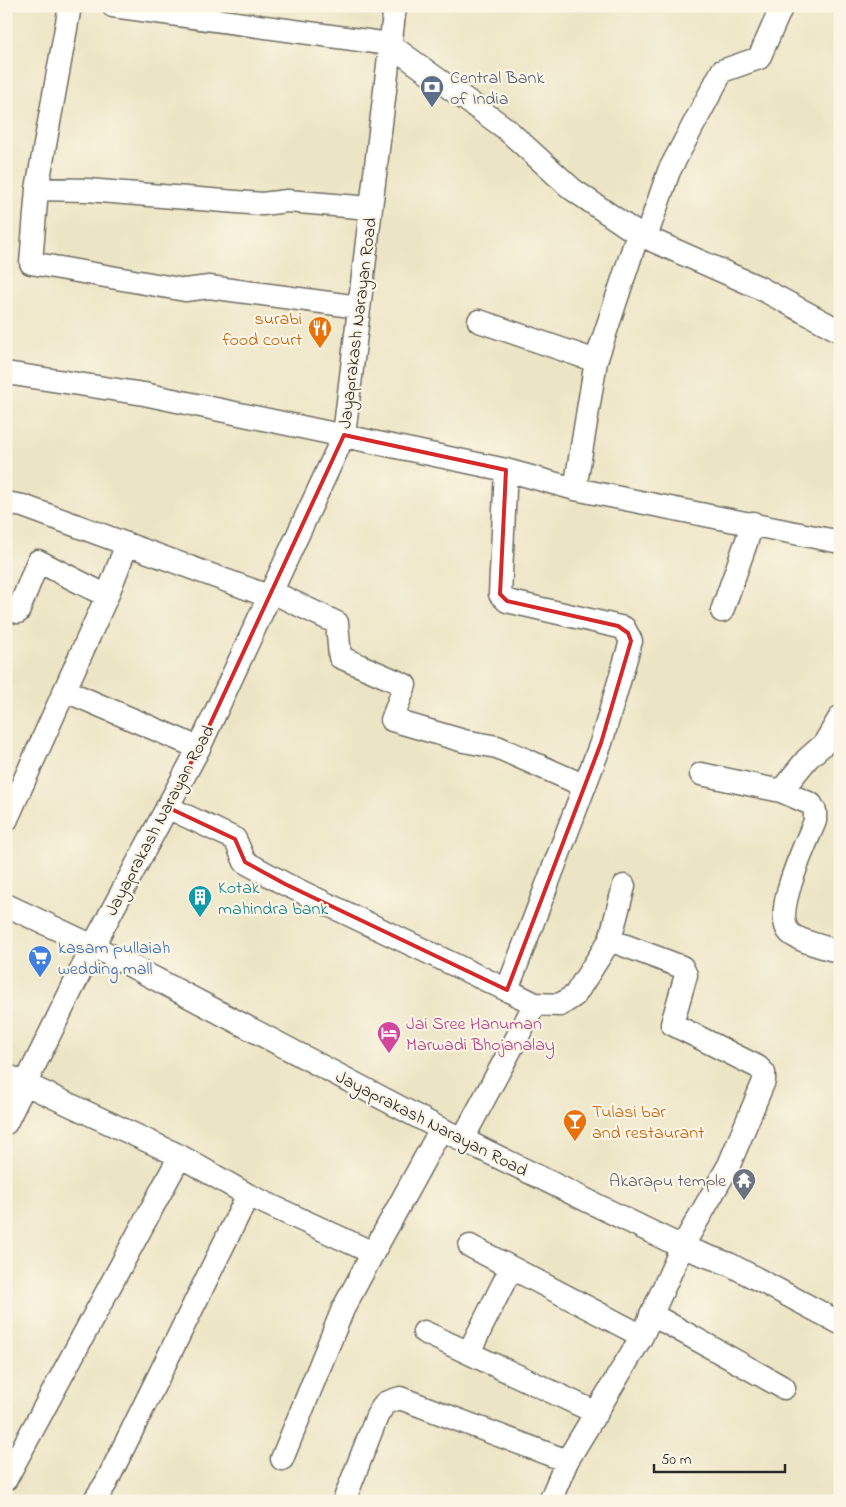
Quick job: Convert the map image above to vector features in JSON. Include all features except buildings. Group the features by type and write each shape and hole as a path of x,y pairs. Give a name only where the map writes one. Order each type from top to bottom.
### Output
{"street":[{"path":"70,6 36,189 31,263 185,290 209,286 359,307"},
{"path":"113,6 389,44 505,128 572,190 642,235 758,286 840,331"},
{"name":"Jayaprakash Narayan Road","path":"395,6 344,435 269,593 199,748 93,946 462,1140 682,1247 729,1264 840,1323"},
{"path":"575,489 596,360 642,235 669,171 722,71 759,58 782,6"},
{"path":"36,189 87,190 262,204 287,202 370,208"},
{"path":"479,321 596,360"},
{"path":"6,373 144,394 506,470 575,489 753,523 840,542"},
{"path":"506,470 500,594 507,600 624,628 631,641 601,744 507,990"},
{"path":"6,503 23,506 269,593 337,623 340,657 405,685 392,720 464,741 497,747 585,786"},
{"path":"722,611 753,523"},
{"path":"6,821 66,691 127,544"},
{"path":"18,612 38,561 107,596"},
{"path":"66,691 199,748"},
{"path":"781,791 807,759 824,744 840,717"},
{"path":"701,774 781,791 812,804 815,811 815,821 783,906 784,925 791,934 840,952"},
{"path":"166,807 235,839 245,862 277,880 535,1004 560,1005 575,995 610,940 624,886"},
{"path":"6,905 93,946 15,1080 6,1123"},
{"path":"550,1501 567,1461 642,1336 682,1247 729,1165 764,1081 764,1073 758,1067 672,1024 686,975 682,967 610,940"},
{"path":"462,1140 535,1004"},
{"path":"15,1080 180,1156 248,1195 373,1253"},
{"path":"282,1459 343,1309 441,1129"},
{"path":"6,1479 180,1156"},
{"path":"94,1501 106,1483 248,1195"},
{"path":"470,1246 642,1336"},
{"path":"469,1352 511,1268"},
{"path":"651,1314 784,1388"},
{"path":"424,1332 597,1413"},
{"path":"344,1501 378,1416 385,1403 394,1399 400,1398 567,1461"}],"highlighted area":[{"path":"344,435 506,470 500,594 507,601 618,626 628,633 631,641 601,743 507,990 285,884 245,862 235,839 167,807 199,748"}],"place":[{"name":"Central Bank of India","path":"432,108"},
{"name":"surabi food court","path":"320,349"},
{"name":"Kotak mahindra bank","path":"200,918"},
{"name":"kasam pullaiah wedding mall","path":"40,978"},
{"name":"Jai Sree Hanuman Marwadi Bhojanalay","path":"389,1054"},
{"name":"Tulasi bar and restaurant","path":"575,1142"},
{"name":"Akarapu temple","path":"744,1201"}]}
